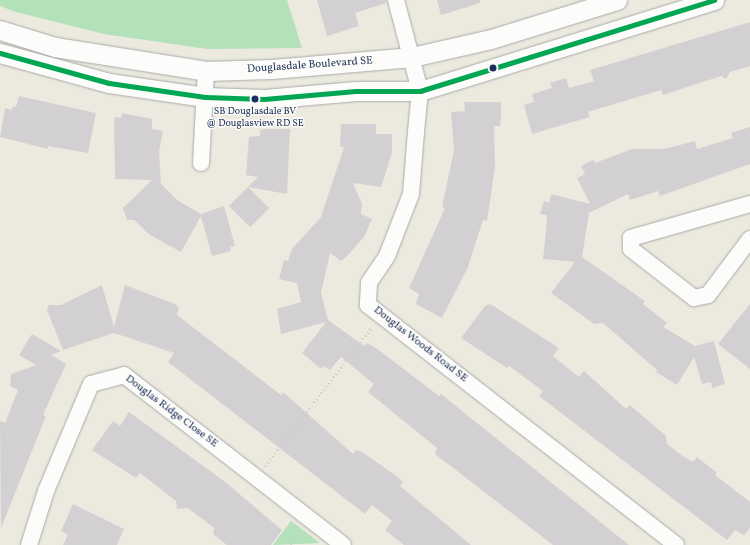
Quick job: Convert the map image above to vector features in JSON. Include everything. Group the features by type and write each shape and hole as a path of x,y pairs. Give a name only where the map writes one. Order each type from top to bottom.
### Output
{"street":[{"name":"Douglas Woods Road SE","path":"396,0 420,91 410,194 387,256 369,283 368,305 676,545"},
{"name":"Douglasdale Boulevard SE","path":"0,30 55,47 206,71 348,64 412,57 491,38 617,0"},
{"path":"0,53 109,83 205,97 264,99 356,91 420,91 714,0"},
{"path":"201,163 206,71"},
{"path":"750,204 631,238 631,249 694,298 708,295 750,239"},
{"name":"Douglas Ridge Close SE","path":"29,545 46,491 91,384 124,375 343,545"}],"path":[{"path":"256,478 381,315"}],"green space":[{"path":"0,0 287,0 302,48 207,49 104,34 16,12 0,6"},
{"path":"291,521 320,543 273,545"}],"building":[{"path":"317,0 386,0 386,3 355,13 359,26 327,36"},
{"path":"437,0 480,0 480,3 441,15"},
{"path":"750,22 750,66 730,72 726,79 721,76 663,95 661,90 588,112 590,117 532,134 524,105 534,102 532,94 552,88 550,83 566,78 569,88 594,81 590,70"},
{"path":"19,96 96,113 88,153 48,146 48,149 0,137 5,108 12,110 13,106 16,107"},
{"path":"464,102 501,102 500,126 494,126 495,167 487,221 483,220 468,267 442,318 416,304 419,294 409,288 445,208 442,207 454,150 451,112 465,111"},
{"path":"122,113 152,119 152,129 163,131 159,152 161,184 177,200 201,214 224,206 235,246 230,247 231,251 212,256 201,216 181,252 150,235 134,220 127,220 123,208 152,180 115,179 114,117 121,118"},
{"path":"341,124 376,124 376,134 392,134 392,153 381,187 353,183 362,204 361,214 372,219 364,237 341,261 330,253 321,293 328,320 364,346 367,343 376,348 439,396 441,394 629,545 553,545 435,454 437,448 368,392 374,384 341,357 330,370 324,366 321,369 302,353 326,322 281,334 277,309 301,302 297,283 279,279 284,260 288,261 292,249 321,217 344,147 340,147"},
{"path":"750,127 750,164 660,196 658,191 630,200 628,194 589,213 582,257 645,301 643,304 667,323 663,327 695,346 714,341 725,384 712,388 711,382 702,384 694,357 677,385 656,372 657,370 603,323 594,324 551,293 575,262 543,259 547,222 546,215 540,214 544,201 549,203 551,194 590,204 577,178 585,174 581,166 593,160 595,163 632,149 664,149 695,141 697,149 733,138 731,133"},
{"path":"290,129 287,194 248,187 258,177 246,175 249,137 260,136 260,130"},
{"path":"248,187 269,208 250,227 229,206"},
{"path":"102,285 114,327 125,285 175,304 179,308 177,315 281,395 283,392 353,454 356,450 362,452 395,475 403,482 400,486 471,545 404,545 385,530 392,521 372,505 365,514 168,362 174,353 114,333 63,350 47,310 49,305 61,305"},
{"path":"490,304 559,348 553,356 579,377 584,371 626,409 630,405 666,436 667,444 693,462 697,457 717,473 715,475 750,502 750,528 744,535 735,530 727,540 539,396 543,391 509,366 507,368 461,338 485,306"},
{"path":"750,304 750,369 718,344"},
{"path":"32,334 61,351 51,355 66,364 43,415 46,416 1,528 0,421 5,423 18,390 10,386 11,374 36,365 19,355"},
{"path":"129,412 224,481 282,530 271,545 227,545 213,534 214,528 188,508 177,509 176,501 140,473 136,478 92,450 113,421 120,426"},
{"path":"73,504 124,529 117,545 63,545 68,535 61,531"}],"transit line":[{"path":"0,53 109,83 205,97 264,99 356,91 420,91 714,0"}],"place":[{"name":"SB Douglasdale BV @ Douglasview RD SE","path":"255,99"}]}
